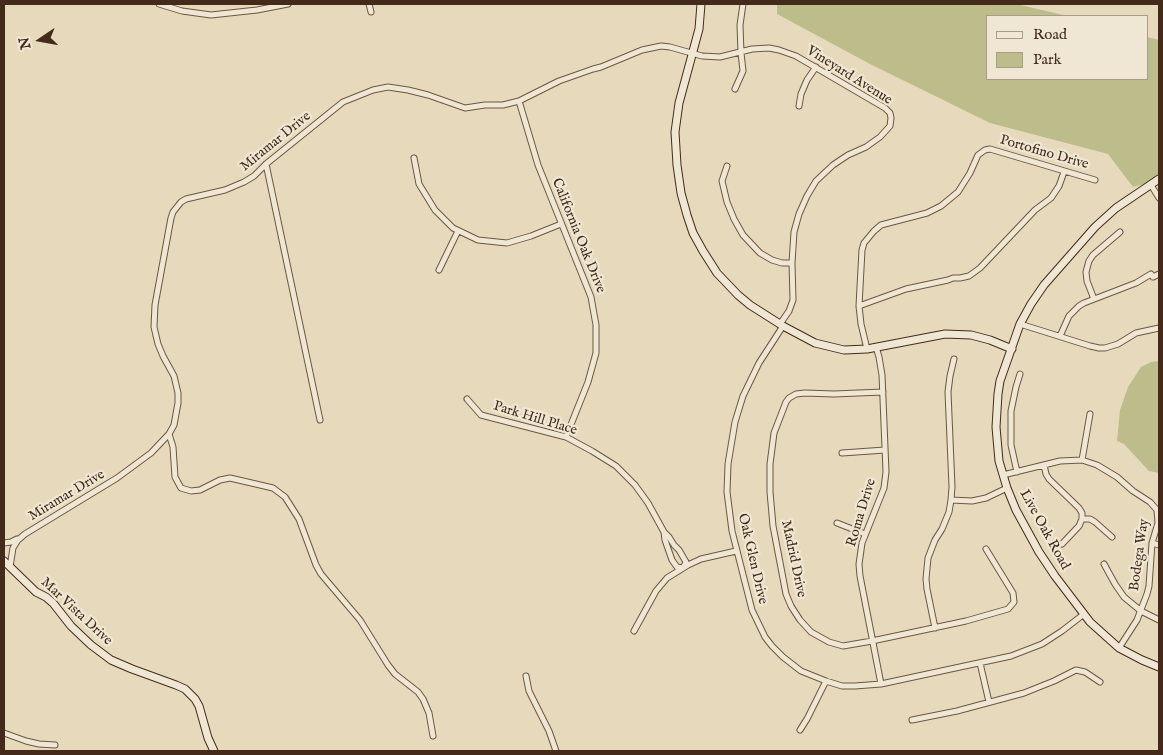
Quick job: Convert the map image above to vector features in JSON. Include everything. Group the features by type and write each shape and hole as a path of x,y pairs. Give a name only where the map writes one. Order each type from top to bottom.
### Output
{"street":[{"path":"159,4 182,11 210,15 257,10 288,4"},
{"path":"369,4 371,12"},
{"path":"701,4 699,29 679,103 675,132 677,165 686,215 693,233 717,273 750,305 814,343 844,350 867,349 945,334 971,335 1012,349"},
{"path":"735,89 743,71 740,24 743,4"},
{"name":"Miramar Drive","path":"4,543 11,542 26,534 117,478 151,453 169,434 174,425 178,393 174,376 158,344 154,327 155,305 171,218 173,212 186,199 225,190 254,176 266,164 343,102 373,90 388,87 408,90 465,108 503,105 519,101 559,81 601,67 642,50 661,46 692,53"},
{"name":"Vineyard Avenue","path":"692,53 702,56 720,57 752,49 769,48 779,50 796,56 816,67 885,108 890,113 890,126 880,137 833,165 816,181 807,196 794,232 792,263 793,300 781,325"},
{"path":"799,106 801,94 807,80 816,67"},
{"name":"California Oak Drive","path":"519,101 538,165 591,297 596,325 596,353 588,382 566,437"},
{"name":"Portofino Drive","path":"867,349 859,306 862,250 864,243 881,225 941,206 958,192 970,173 978,155 985,150 990,149 1095,180"},
{"path":"414,158 419,184 435,210 453,228 478,240 507,243 561,224"},
{"path":"266,164 320,420"},
{"path":"727,166 722,181 727,202 743,235 766,257 782,263 792,263"},
{"path":"859,306 906,289 969,276 980,268 1035,210 1051,198 1059,186 1064,172"},
{"name":"Live Oak Road","path":"1159,179 1116,208 1095,227 1044,284 1020,324 1000,381 996,426 999,461 1007,488 1016,510 1039,552 1055,576 1090,622 1119,648 1159,667"},
{"path":"1151,185 1159,198"},
{"path":"439,270 458,231"},
{"path":"1094,299 1087,281 1086,272 1090,260 1093,255 1120,232"},
{"path":"1060,336 1069,316 1079,306 1136,283 1151,274 1153,278 1159,274"},
{"path":"1020,324 1099,348 1118,344 1136,333 1159,328"},
{"name":"Oak Glen Drive","path":"781,325 743,396 735,422 728,464 727,492 736,551 752,610 765,637 783,657 801,670 842,686 881,684 1011,656 1042,644 1084,614"},
{"name":"Roma Drive","path":"876,347 882,376 886,472 884,488 862,543 859,564 881,684"},
{"path":"935,628 926,579 928,558 935,540 942,529 952,500 948,392 954,359"},
{"path":"1016,472 1012,445 1011,411 1020,374"},
{"name":"Madrid Drive","path":"883,392 796,394 786,402 774,433 770,464 773,526 786,594 800,620 812,632 829,642 843,646 966,621 1008,608 1014,602 1013,593 986,549"},
{"name":"Park Hill Place","path":"467,400 481,415 566,437 616,466 635,485 664,532 679,550 686,562 680,567"},
{"path":"1082,460 1090,414"},
{"path":"169,434 173,447 175,477 181,488 191,491 200,490 220,480 230,478 272,488 285,498 299,519 321,574 360,620 395,674 418,692 423,699 429,713 433,736"},
{"path":"842,453 885,450"},
{"name":"Bodega Way","path":"1003,475 1060,461 1082,460 1097,465 1117,477 1158,509 1158,522 1152,543 1148,594 1142,611 1119,648"},
{"path":"1044,465 1049,479 1082,513 1082,520 1079,526 1062,544"},
{"path":"952,500 972,501 986,498 1007,488"},
{"path":"1082,520 1090,519 1112,537"},
{"path":"837,523 865,534"},
{"path":"664,532 672,560 680,567"},
{"name":"Miramar Drive","path":"10,568 13,548 18,540 26,534"},
{"path":"1152,543 1159,545"},
{"path":"634,631 656,591 680,567 701,559 736,551"},
{"name":"Mar Vista Drive","path":"4,561 36,592 53,603 71,626 91,645 111,660 184,689 195,699 199,706 208,738 214,751"},
{"path":"1104,564 1124,598 1159,620"},
{"path":"980,663 988,702"},
{"path":"912,720 958,711 1024,693 1076,670 1085,672 1100,682"},
{"path":"526,676 529,691 556,751"},
{"path":"800,730 826,681"},
{"path":"4,733 39,744 55,745"}],"green space":[{"path":"777,4 1016,4 1064,15 986,15 986,80 1148,80 1148,37 1159,40 1159,180 1133,187 1108,154 990,123 870,64 777,14"},
{"path":"1159,361 1159,473 1149,471 1124,444 1117,441 1120,410 1128,387 1141,367 1151,362"}]}
